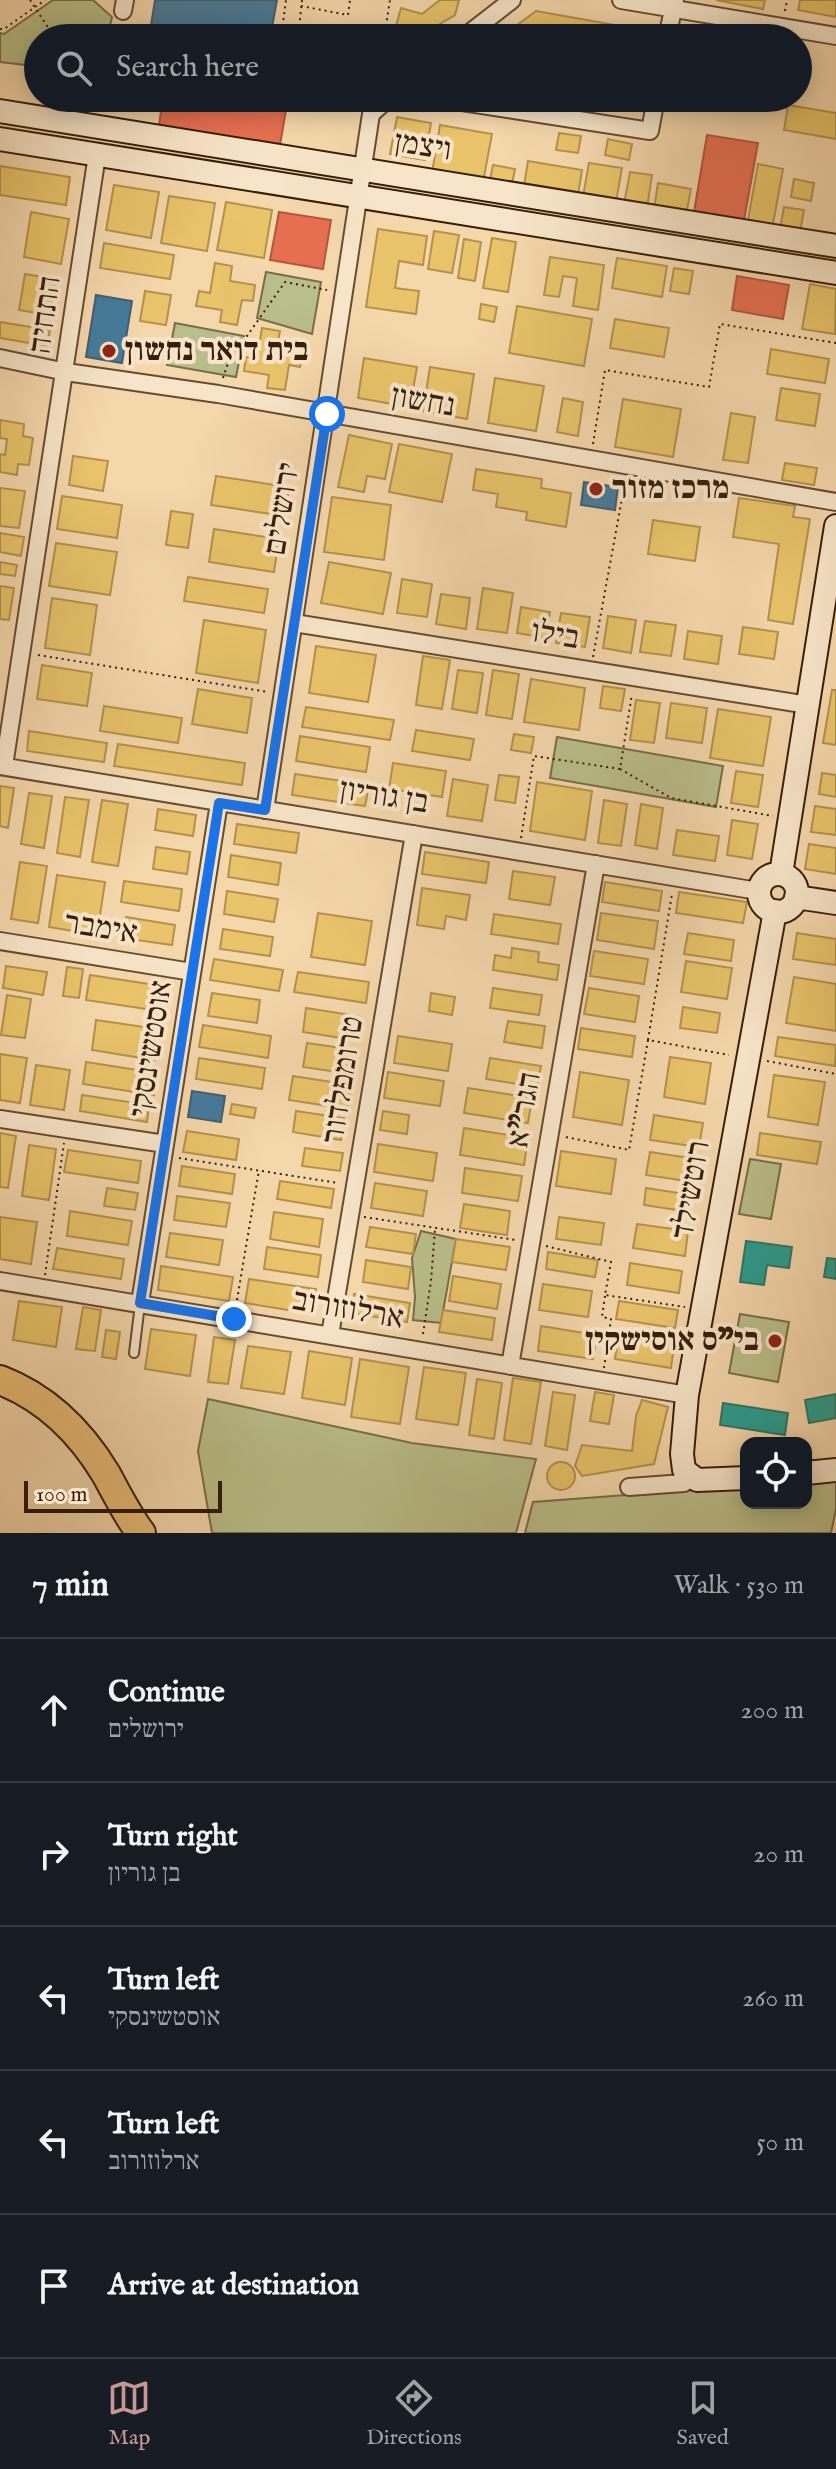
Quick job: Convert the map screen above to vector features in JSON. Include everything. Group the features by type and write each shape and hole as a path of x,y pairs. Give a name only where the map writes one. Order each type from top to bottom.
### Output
{"highway":[{"path":"0,1380 38,1399 73,1429 88,1447 141,1533"}],"main road":[{"name":"ויצמן","path":"0,111 836,246"},
{"name":"ויצמן","path":"0,139 836,273"},
{"path":"781,874 836,526"},
{"path":"781,874 794,882 796,897 792,906 785,911 775,911 762,904 758,891 764,879 781,874"},
{"path":"796,897 836,903"},
{"name":"רוטשילד","path":"691,1478 682,1465 687,1395 775,911"},
{"path":"812,1472 836,1470"},
{"path":"691,1478 706,1481 740,1478"}],"street":[{"path":"481,24 512,0"},
{"path":"621,0 674,4 775,24"},
{"path":"670,24 674,4"},
{"path":"812,31 836,36"},
{"name":"ירושלים","path":"265,810 327,414 357,196 373,112"},
{"path":"527,112 650,131 653,112"},
{"name":"התחיה","path":"2,766 66,372 97,155"},
{"name":"נחשון","path":"0,358 66,372 218,394 836,502"},
{"name":"בילו","path":"294,623 808,705"},
{"name":"בן גוריון","path":"2,766 758,891"},
{"name":"אוסטשינסקי","path":"140,1303 219,803"},
{"name":"טרומפלדור","path":"330,1335 414,834"},
{"name":"הגר\"א","path":"510,1366 596,864"},
{"name":"אימבר","path":"0,941 192,972"},
{"path":"0,1119 66,1129 164,1150"},
{"name":"ארלוזורוב","path":"0,1281 687,1395"},
{"path":"629,1487 684,1483 691,1478"}],"lane":[{"path":"134,1353 140,1303"}],"path":[{"path":"30,0 45,24"},
{"path":"0,29 45,0"},
{"path":"283,24 286,0"},
{"path":"299,24 302,0"},
{"path":"301,6 348,15 350,0"},
{"path":"386,24 390,0"},
{"path":"218,394 228,363 285,282 343,293"},
{"path":"590,459 605,370 709,387 720,324 836,343"},
{"path":"591,670 628,466"},
{"path":"21,652 283,694"},
{"path":"620,769 635,677"},
{"path":"519,851 534,756 620,769 671,798 790,819"},
{"path":"550,1134 629,1150 675,877"},
{"path":"648,1040 836,1074"},
{"path":"43,1288 66,1129"},
{"path":"164,1150 259,1170 355,1185"},
{"path":"234,1319 259,1170"},
{"path":"420,1350 431,1281 435,1228"},
{"path":"602,1381 611,1319 602,1317 605,1295"}],"green space":[{"path":"53,0 93,0 112,17 110,24 24,24 24,65 0,62 0,33 4,34"},
{"path":"266,272 321,282 312,334 257,318"},
{"path":"175,323 244,336 236,377 167,365"},
{"path":"557,737 723,766 716,807 550,778"},
{"path":"750,1159 781,1164 771,1219 739,1214"},
{"path":"421,1231 456,1239 441,1323 413,1320 412,1258"},
{"path":"740,1314 789,1322 778,1382 729,1373"},
{"path":"208,1399 412,1443 536,1459 516,1533 212,1533 198,1451"},
{"path":"836,1480 836,1509 831,1533 525,1533 533,1502 740,1486 740,1509 812,1509 812,1482"}],"building: Homes":[{"path":"440,0 459,0 455,15 440,24 397,24 401,8 422,14"},
{"path":"716,0 765,0 763,9"},
{"path":"800,0 836,0 836,17 798,10"},
{"path":"536,11 609,24 519,24"},
{"path":"812,109 836,113 836,139 784,130 787,112 812,112"},
{"path":"397,117 431,123 425,160 390,154"},
{"path":"440,125 492,134 483,182 432,173"},
{"path":"559,133 581,136 578,153 556,150"},
{"path":"608,139 632,144 629,160 605,155"},
{"path":"528,161 582,170 578,195 524,186"},
{"path":"589,163 622,168 616,202 583,196"},
{"path":"758,164 783,169 773,224 748,220"},
{"path":"493,165 515,169 512,184 490,180"},
{"path":"0,166 70,177 66,205 0,195"},
{"path":"630,172 652,175 647,208 624,204"},
{"path":"794,179 814,183 811,201 791,197"},
{"path":"658,183 691,189 686,215 654,209"},
{"path":"114,185 159,192 151,238 106,230"},
{"path":"169,196 215,203 207,251 161,243"},
{"path":"226,202 272,210 264,258 217,250"},
{"path":"784,207 804,210 800,232 780,229"},
{"path":"31,212 69,219 61,264 24,257"},
{"path":"378,229 427,236 423,265 399,261 395,288 419,291 416,314 366,307"},
{"path":"434,231 459,235 452,273 428,269"},
{"path":"492,238 516,242 508,292 483,288"},
{"path":"464,239 481,242 475,281 458,278"},
{"path":"104,243 174,255 170,279 100,268"},
{"path":"550,257 604,265 598,310 573,306 577,278 563,276 559,297 544,295"},
{"path":"617,258 667,266 662,297 612,288"},
{"path":"215,263 232,266 230,281 255,285 253,301 242,300 237,325 220,322 222,310 196,306 199,291 210,293"},
{"path":"674,268 693,271 689,294 670,291"},
{"path":"25,274 56,279 49,315 19,310"},
{"path":"810,284 836,289 835,334 802,329"},
{"path":"145,291 171,295 166,325 140,321"},
{"path":"481,304 497,307 494,322 479,319"},
{"path":"517,306 592,319 584,366 509,353"},
{"path":"615,319 669,328 664,357 610,348"},
{"path":"0,322 50,330 47,346 0,338"},
{"path":"262,328 280,331 277,346 303,351 300,367 289,365 285,390 267,388 269,375 244,371 246,357 257,359"},
{"path":"771,349 829,359 825,383 767,374"},
{"path":"364,358 417,367 410,407 358,398"},
{"path":"430,367 474,374 467,419 423,411"},
{"path":"495,378 544,386 536,431 488,423"},
{"path":"781,388 820,394 815,426 776,420"},
{"path":"563,398 583,402 578,436 557,432"},
{"path":"623,399 681,409 673,457 615,447"},
{"path":"731,413 755,417 748,463 723,460"},
{"path":"0,420 24,424 23,436 33,438 29,465 18,464 17,475 0,472 0,454 5,455 7,439 0,438"},
{"path":"349,435 392,444 385,479 367,476 364,492 338,487"},
{"path":"399,444 452,454 442,502 389,492"},
{"path":"73,456 108,461 103,491 69,485"},
{"path":"785,463 817,468 814,485 782,480"},
{"path":"476,469 542,479 541,488 571,493 566,527 526,520 527,512 496,507 498,494 473,490"},
{"path":"216,476 289,487 285,516 211,505"},
{"path":"0,488 25,491 19,528 0,526"},
{"path":"62,496 122,505 117,538 57,529"},
{"path":"332,497 391,505 384,560 324,552"},
{"path":"739,498 795,506 793,517 810,519 793,624 768,620 779,544 733,537"},
{"path":"171,511 193,514 188,548 166,545"},
{"path":"653,520 700,527 695,561 648,554"},
{"path":"214,529 279,539 274,572 209,562"},
{"path":"0,533 24,537 21,556 0,552"},
{"path":"56,543 117,552 110,595 49,586"},
{"path":"0,562 17,565 15,576 0,574"},
{"path":"329,562 391,573 383,614 321,603"},
{"path":"188,577 268,589 264,613 184,601"},
{"path":"402,579 432,584 427,617 397,613"},
{"path":"0,586 14,588 9,620 0,619"},
{"path":"483,588 513,593 507,633 477,629"},
{"path":"441,594 470,598 466,629 436,624"},
{"path":"52,598 97,605 90,655 45,648"},
{"path":"521,607 550,612 546,638 517,633"},
{"path":"561,613 590,617 585,647 556,643"},
{"path":"608,616 636,620 631,653 603,648"},
{"path":"204,620 266,630 258,683 196,673"},
{"path":"645,621 676,625 671,656 640,652"},
{"path":"743,627 778,632 774,659 739,654"},
{"path":"688,631 722,636 718,664 684,659"},
{"path":"316,646 376,655 368,702 309,693"},
{"path":"423,656 450,660 442,709 416,705"},
{"path":"42,665 92,673 87,706 37,699"},
{"path":"458,670 483,673 477,713 452,709"},
{"path":"493,670 519,674 512,719 486,715"},
{"path":"531,679 585,688 579,730 524,722"},
{"path":"603,686 625,689 621,711 600,708"},
{"path":"198,689 252,698 247,733 192,724"},
{"path":"832,690 836,690 836,745 823,743"},
{"path":"636,700 660,703 654,743 630,740"},
{"path":"671,703 707,708 702,743 666,738"},
{"path":"104,706 182,718 178,743 100,731"},
{"path":"306,707 394,720 390,740 302,727"},
{"path":"718,709 771,717 763,766 710,758"},
{"path":"416,730 474,739 470,760 412,751"},
{"path":"29,731 107,743 104,762 27,751"},
{"path":"514,734 534,737 531,753 511,750"},
{"path":"300,736 370,747 366,772 296,761"},
{"path":"118,744 245,763 242,785 114,766"},
{"path":"393,763 446,771 442,797 389,789"},
{"path":"736,771 763,775 758,807 731,803"},
{"path":"822,773 836,775 836,797 819,794"},
{"path":"295,774 369,785 365,806 292,795"},
{"path":"499,775 519,777 515,803 495,800"},
{"path":"453,779 488,785 482,821 447,816"},
{"path":"537,782 592,791 585,840 530,831"},
{"path":"0,786 14,788 8,828 0,826"},
{"path":"29,793 52,796 44,848 21,844"},
{"path":"65,797 89,800 80,857 57,853"},
{"path":"102,800 128,804 118,866 92,862"},
{"path":"604,800 627,804 621,846 598,843"},
{"path":"641,804 663,808 657,849 635,845"},
{"path":"815,806 836,809 836,835 811,832"},
{"path":"158,809 196,815 193,836 155,830"},
{"path":"732,820 758,824 752,859 727,855"},
{"path":"237,824 299,833 296,853 234,844"},
{"path":"677,830 719,836 715,861 673,855"},
{"path":"809,844 836,848 836,874 805,869"},
{"path":"156,847 190,852 187,874 153,869"},
{"path":"425,852 489,862 486,883 422,874"},
{"path":"231,855 281,863 278,885 228,877"},
{"path":"20,862 47,866 38,923 11,919"},
{"path":"513,871 555,877 550,905 509,899"},
{"path":"57,875 105,882 97,935 49,927"},
{"path":"124,881 182,889 179,911 121,902"},
{"path":"605,882 662,891 659,911 602,902"},
{"path":"422,888 470,895 466,920 446,916 444,929 417,925"},
{"path":"227,891 278,899 274,922 224,914"},
{"path":"679,892 747,902 743,923 676,913"},
{"path":"318,913 372,921 365,965 311,957"},
{"path":"601,913 658,921 654,949 597,940"},
{"path":"494,914 561,924 558,944 491,934"},
{"path":"126,917 175,925 172,945 123,938"},
{"path":"223,929 273,937 270,956 220,949"},
{"path":"688,933 734,940 731,961 684,954"},
{"path":"797,933 836,939 836,965 793,959"},
{"path":"512,948 539,952 538,962 559,965 557,980 493,970 495,955 511,958"},
{"path":"594,951 648,959 644,984 590,976"},
{"path":"214,959 283,970 279,991 210,980"},
{"path":"686,961 732,968 727,999 681,992"},
{"path":"6,966 47,972 43,995 3,988"},
{"path":"67,967 83,969 79,998 63,996"},
{"path":"298,972 369,982 366,1003 294,992"},
{"path":"90,975 169,987 166,1012 86,1000"},
{"path":"794,977 836,984 836,1031 786,1023"},
{"path":"493,988 542,995 539,1015 490,1008"},
{"path":"589,988 639,996 635,1022 584,1014"},
{"path":"212,993 260,1000 257,1023 208,1016"},
{"path":"431,993 455,997 452,1015 429,1011"},
{"path":"7,995 31,999 25,1038 1,1035"},
{"path":"683,1007 720,1013 717,1033 680,1028"},
{"path":"306,1008 358,1016 354,1040 303,1032"},
{"path":"96,1020 158,1029 154,1060 92,1050"},
{"path":"508,1021 545,1026 542,1048 504,1042"},
{"path":"203,1025 271,1036 268,1058 199,1047"},
{"path":"581,1028 635,1036 632,1057 578,1049"},
{"path":"398,1036 452,1044 448,1071 394,1063"},
{"path":"778,1037 836,1045 835,1066 775,1056"},
{"path":"307,1043 356,1050 352,1074 303,1067"},
{"path":"0,1054 27,1058 20,1103 0,1100"},
{"path":"670,1057 711,1063 705,1104 664,1097"},
{"path":"199,1058 265,1068 262,1089 196,1079"},
{"path":"490,1058 541,1066 537,1087 486,1079"},
{"path":"86,1062 157,1073 154,1095 83,1084"},
{"path":"36,1065 70,1070 64,1110 30,1105"},
{"path":"388,1072 444,1081 440,1106 384,1098"},
{"path":"580,1072 629,1080 622,1125 573,1117"},
{"path":"774,1075 825,1082 818,1125 768,1117"},
{"path":"293,1076 351,1085 347,1109 289,1100"},
{"path":"468,1088 532,1098 528,1123 464,1113"},
{"path":"82,1095 149,1105 147,1122 80,1111"},
{"path":"232,1104 256,1108 254,1118 230,1114"},
{"path":"296,1111 344,1118 341,1140 293,1132"},
{"path":"383,1111 409,1115 407,1134 380,1130"},
{"path":"654,1115 703,1123 699,1147 650,1140"},
{"path":"464,1128 528,1138 524,1165 460,1155"},
{"path":"187,1131 239,1139 236,1160 183,1152"},
{"path":"0,1133 16,1136 8,1188 0,1187"},
{"path":"760,1133 821,1142 817,1164 757,1155"},
{"path":"378,1144 437,1153 433,1181 374,1172"},
{"path":"29,1145 56,1149 49,1200 22,1196"},
{"path":"305,1148 343,1153 340,1171 302,1166"},
{"path":"68,1150 141,1161 138,1183 64,1172"},
{"path":"561,1151 616,1159 611,1194 556,1186"},
{"path":"650,1152 697,1159 693,1182 646,1175"},
{"path":"182,1166 235,1174 232,1194 179,1186"},
{"path":"465,1168 522,1176 518,1201 462,1193"},
{"path":"280,1181 334,1189 331,1208 277,1199"},
{"path":"375,1183 427,1191 423,1216 371,1208"},
{"path":"107,1188 138,1193 135,1210 104,1206"},
{"path":"646,1188 692,1195 690,1212 644,1205"},
{"path":"177,1196 230,1203 226,1227 174,1220"},
{"path":"464,1204 510,1211 507,1235 460,1228"},
{"path":"70,1211 132,1221 128,1245 67,1236"},
{"path":"274,1212 323,1219 319,1247 270,1239"},
{"path":"0,1217 37,1222 31,1264 0,1259"},
{"path":"559,1217 604,1223 601,1245 556,1239"},
{"path":"637,1224 688,1231 685,1256 633,1248"},
{"path":"370,1227 416,1234 413,1254 366,1247"},
{"path":"170,1233 223,1240 219,1265 166,1257"},
{"path":"456,1239 510,1247 506,1270 452,1262"},
{"path":"267,1247 321,1255 318,1277 264,1269"},
{"path":"57,1248 124,1259 121,1279 53,1269"},
{"path":"548,1252 598,1260 595,1277 546,1269"},
{"path":"366,1260 411,1267 408,1289 363,1282"},
{"path":"630,1263 682,1271 679,1293 627,1285"},
{"path":"161,1266 233,1277 229,1301 158,1290"},
{"path":"453,1276 501,1284 497,1309 449,1301"},
{"path":"249,1279 316,1289 313,1314 245,1303"},
{"path":"543,1284 592,1291 588,1317 539,1310"},
{"path":"354,1294 410,1303 407,1322 351,1313"},
{"path":"19,1301 62,1307 56,1347 13,1340"},
{"path":"619,1301 678,1310 675,1328 616,1319"},
{"path":"83,1307 101,1310 95,1351 76,1349"},
{"path":"443,1310 495,1318 492,1340 439,1332"},
{"path":"541,1326 597,1335 593,1359 538,1351"},
{"path":"151,1329 196,1335 190,1376 145,1369"},
{"path":"106,1330 120,1332 116,1359 102,1357"},
{"path":"214,1337 235,1340 228,1384 208,1382"},
{"path":"618,1337 674,1345 671,1368 615,1359"},
{"path":"248,1346 291,1352 284,1394 241,1388"},
{"path":"309,1351 352,1358 345,1405 302,1398"},
{"path":"360,1359 409,1367 400,1424 351,1417"},
{"path":"424,1367 466,1373 458,1425 416,1419"},
{"path":"513,1378 541,1382 531,1444 504,1440"},
{"path":"477,1379 502,1383 494,1439 469,1435"},
{"path":"553,1392 575,1395 567,1450 545,1446"},
{"path":"595,1392 614,1395 609,1424 590,1421"},
{"path":"642,1400 668,1407 654,1464 582,1476 575,1466 582,1445 632,1451 636,1416"},
{"path":"561,1462 571,1466 575,1476 571,1486 561,1490 551,1486 547,1476 551,1466"}],"building: Shops":[{"path":"161,112 286,112 280,145 159,125"},
{"path":"707,135 758,143 744,220 694,212"},
{"path":"279,212 331,220 323,269 270,260"},
{"path":"737,276 789,285 783,319 732,310"}],"building: Schools":[{"path":"746,1241 792,1247 789,1268 767,1265 764,1285 740,1282"},
{"path":"827,1258 836,1259 836,1279 824,1277"},
{"path":"836,1394 836,1418 809,1423 805,1400"},
{"path":"723,1403 788,1413 785,1435 720,1425"}],"building: Public":[{"path":"155,0 277,0 273,24 151,24"},
{"path":"96,295 132,301 122,363 86,357"},
{"path":"584,482 618,487 615,510 581,505"},
{"path":"192,1091 225,1096 221,1122 188,1117"}],"place":[{"name":"בית דואר נחשון","path":"109,351"},
{"name":"מרכז מזור","path":"596,489"},
{"name":"בי\"ס אוסישקין","path":"775,1341"}],"route":[{"path":"234,1319 140,1303 219,803 265,810 327,414"}]}
